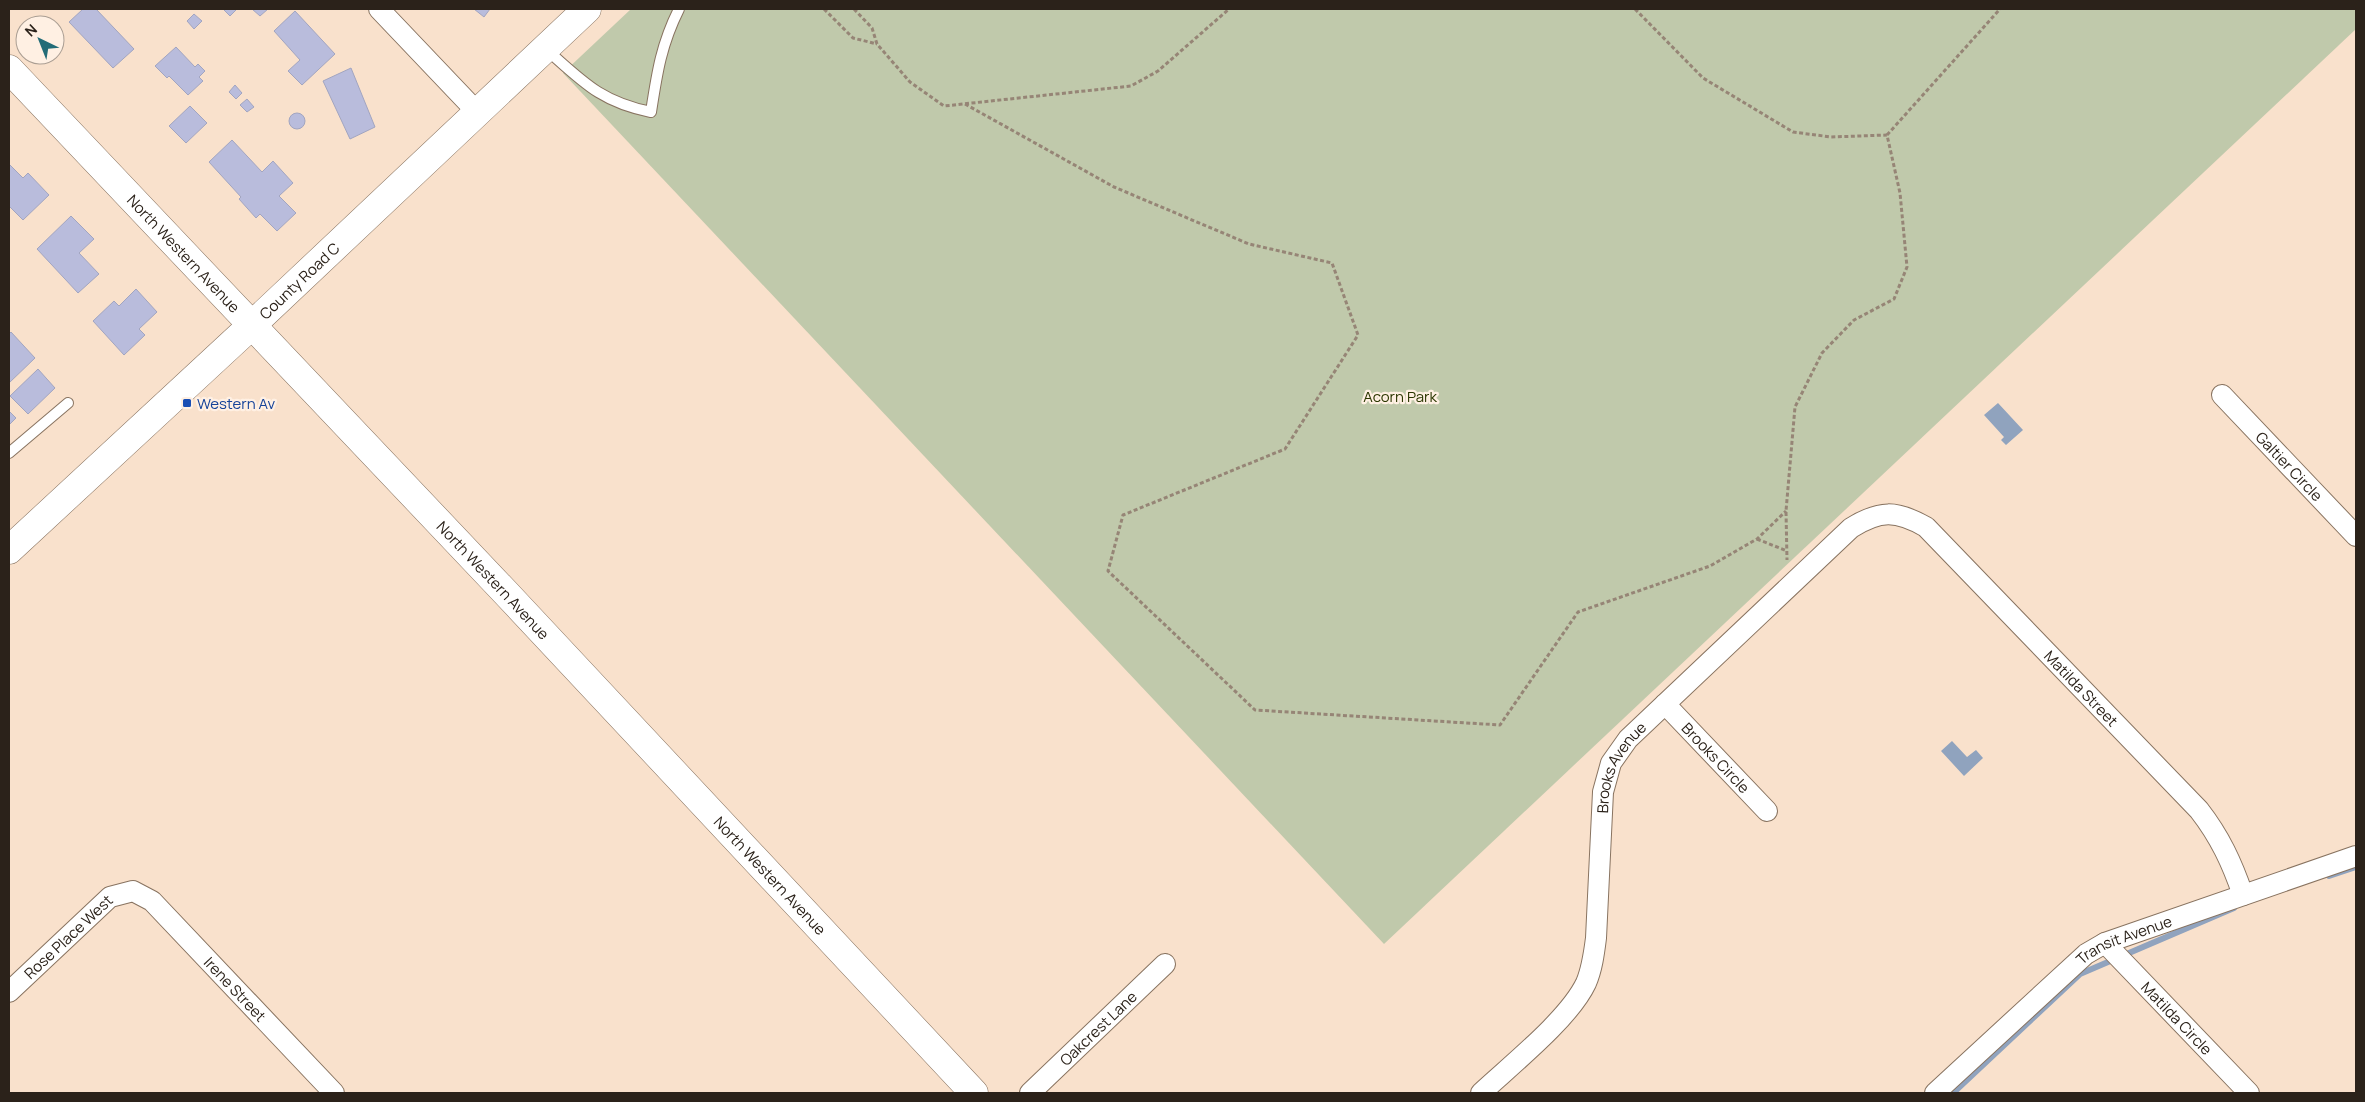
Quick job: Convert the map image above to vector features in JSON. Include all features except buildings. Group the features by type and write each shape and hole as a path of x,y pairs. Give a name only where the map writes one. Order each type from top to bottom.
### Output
{"street":[{"path":"379,9 477,112"},
{"name":"County Road C","path":"9,550 252,325 587,9"},
{"name":"North Western Avenue","path":"9,69 974,1093"},
{"name":"Galtier Circle","path":"2222,396 2356,536"},
{"name":"Brooks Avenue","path":"1481,1093 1561,1018 1585,984 1593,962 1596,938 1603,792 1611,763 1628,740 1851,528 1866,519 1887,514"},
{"name":"Matilda Street","path":"1887,514 1907,516 1926,527 2199,810 2216,832 2229,856 2242,895"},
{"name":"Brooks Circle","path":"1665,704 1767,811"},
{"name":"Transit Avenue","path":"1935,1093 2086,954 2105,943 2356,856"},
{"name":"Rose Place West","path":"9,992 110,897 133,891"},
{"name":"Irene Street","path":"133,891 152,901 334,1093"},
{"name":"Matilda Circle","path":"2105,943 2249,1093"},
{"name":"Oakcrest Lane","path":"1030,1093 1165,964"}],"lane":[{"path":"545,48 584,84 611,102 652,112 658,63 669,29 679,9"},
{"path":"9,454 68,403"}],"path":[{"path":"824,9 854,38 876,44"},
{"path":"854,9 872,28 876,44 910,82 944,106 1131,86 1158,71 1229,9"},
{"path":"1635,9 1704,78 1793,132 1831,136 1886,135 2000,9"},
{"path":"965,104 1114,187 1249,244 1332,263 1358,335 1285,449 1201,485 1123,515 1108,571 1255,710 1500,725 1578,612 1710,566 1757,539 1786,511"},
{"path":"1788,588 1786,511 1795,407 1822,353 1854,320 1894,299 1907,268 1900,193 1886,135"},
{"path":"1757,539 1787,550"}],"green space":[{"name":"Acorn Park","path":"631,9 2356,9 2356,29 1384,944 563,73"}],"water":[{"path":"1998,403 2023,430 2006,445 2001,440 2004,437 1984,415"},
{"path":"1952,741 1967,757 1976,750 1983,758 1964,776 1941,751"}],"waterway":[{"path":"2329,876 2356,867"},
{"path":"1953,1093 2080,974 2234,908"}],"place":[{"name":"Western Av","path":"187,403"}]}
